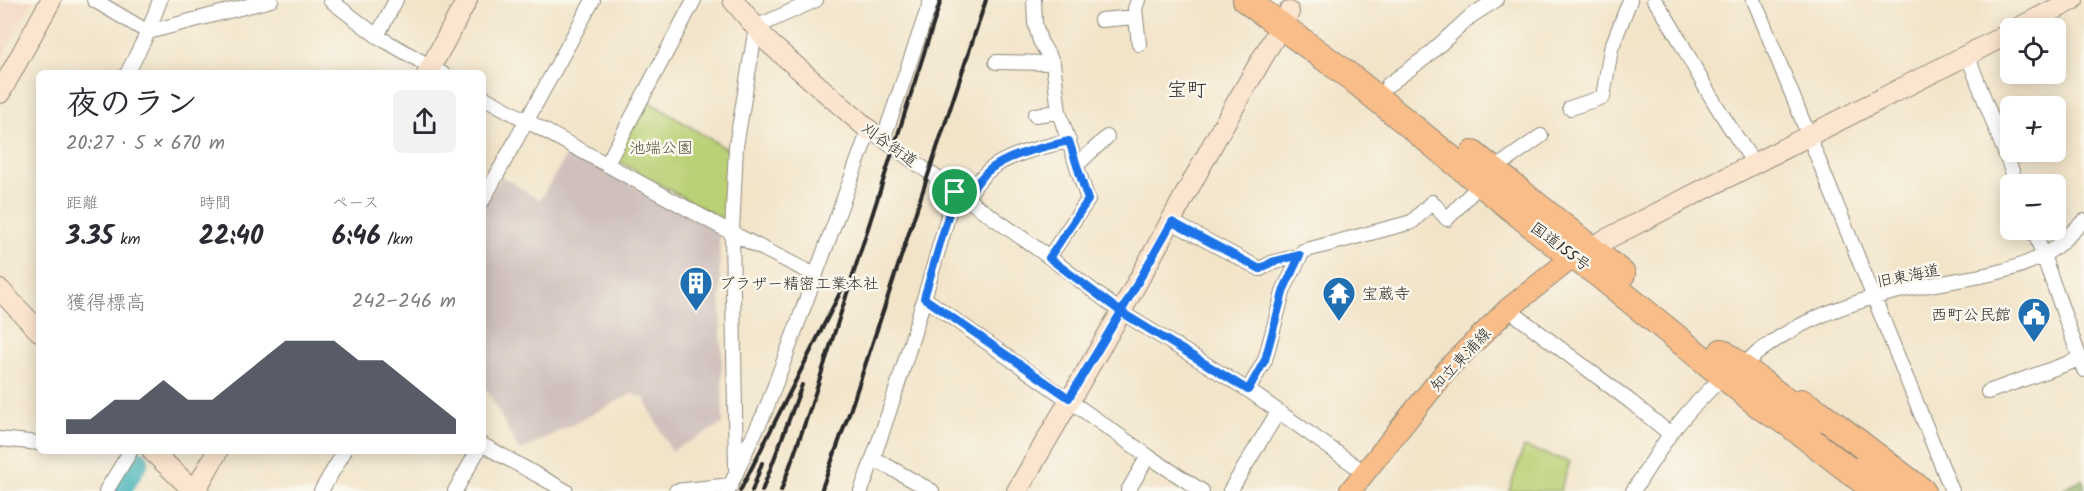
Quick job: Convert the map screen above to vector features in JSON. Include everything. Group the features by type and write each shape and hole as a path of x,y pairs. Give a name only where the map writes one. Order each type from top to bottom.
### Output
{"highway":[{"name":"国道155号","path":"1246,0 1284,9 1388,85 1487,177"},
{"name":"国道155号","path":"1284,9 1352,78 1487,177 1768,399 1898,491"},
{"name":"国道155号","path":"1768,399 1788,423 1876,491"},
{"path":"1768,399 1796,447 1853,491"},
{"path":"1768,399 1798,400 1818,412 1922,491"}],"main road":[{"name":"知立東浦線","path":"1359,484 1451,365 1508,309 1582,252"}],"street":[{"path":"0,93 51,0"},
{"path":"94,0 148,32 271,0"},
{"path":"129,70 148,32 160,0"},
{"path":"330,0 376,36 432,70"},
{"path":"376,36 396,0"},
{"path":"434,70 467,0"},
{"path":"486,195 593,0"},
{"path":"607,164 694,0"},
{"name":"刈谷街道","path":"733,0 770,43 876,135 1121,312 1248,390 1278,412 1359,484"},
{"path":"732,484 732,233 736,146 756,27 795,4 816,0"},
{"path":"732,484 765,412 815,275 931,0"},
{"path":"1034,0 1035,23 1040,41 1053,63 1059,112 1088,200 1049,258"},
{"path":"1138,0 1135,9 1138,44"},
{"path":"1388,85 1426,57 1471,16 1496,0"},
{"path":"1570,108 1603,97 1611,49 1630,0"},
{"path":"1654,0 1670,21 1697,72 1754,163"},
{"path":"1754,0 1952,491"},
{"path":"2038,18 2073,0"},
{"path":"1017,491 1172,222 1284,9"},
{"path":"1101,20 1136,17"},
{"path":"1582,252 2000,38"},
{"path":"1968,54 2014,174"},
{"path":"996,62 1053,63"},
{"path":"486,99 732,233 815,275"},
{"path":"1035,115 1059,112"},
{"path":"1248,390 1265,360 1284,289 1303,251 1412,222 1432,202 1447,219 1487,177 1541,136"},
{"path":"1077,165 1107,137"},
{"path":"861,491 960,195 998,164 1043,147 1069,141"},
{"name":"旧東海道","path":"1633,491 1670,435 1690,410 1732,371 1772,341 1833,309 1874,298 2001,272 2044,256 2084,221"},
{"path":"1172,222 1260,269 1272,262 1300,255"},
{"path":"1988,392 2082,364 2038,240"},
{"path":"0,290 36,328"},
{"path":"924,298 1069,398 1148,456 1202,491"},
{"path":"1508,309 1631,402 1670,435"},
{"path":"1230,491 1278,412"},
{"path":"0,439 36,443"},
{"path":"486,447 566,491"},
{"path":"106,491 129,454"},
{"path":"155,454 195,491 216,454"},
{"path":"321,491 343,454"},
{"path":"454,491 476,454"},
{"path":"1128,491 1148,456"},
{"path":"873,458 932,491"},
{"path":"676,491 732,484"}],"shaded area":[{"path":"0,0 33,0 0,60"},
{"path":"569,151 719,231 723,424 671,451 644,398 632,394 520,451 486,389 486,203 501,176 540,200"}],"green space":[{"name":"池端公園","path":"646,100 730,151 727,222 618,161 615,156"},
{"path":"1524,447 1570,462 1560,491 1509,491"},
{"path":"2084,479 2084,491 2062,491 2067,486"}],"waterway":[{"path":"120,491 138,461"}],"railway":[{"path":"781,491 811,406 941,0"},
{"path":"821,491 851,408 986,0"},
{"path":"740,491 841,291"},
{"path":"762,491 802,385"},
{"path":"752,491 762,463"}],"place":[{"name":"ブラザー精密工業本社","path":"696,312"},
{"name":"宝蔵寺","path":"1339,322"},
{"name":"西町公民館","path":"2034,343"}],"district":[{"name":"宝町","path":"1187,89"}],"route":[{"path":"955,192 924,298 1069,398 1121,312 1248,390 1265,360 1284,289 1300,255 1272,262 1260,269 1172,222 1121,312 1049,258 1088,200 1069,141 1043,147 998,164 986,173 966,199 955,192"}]}
